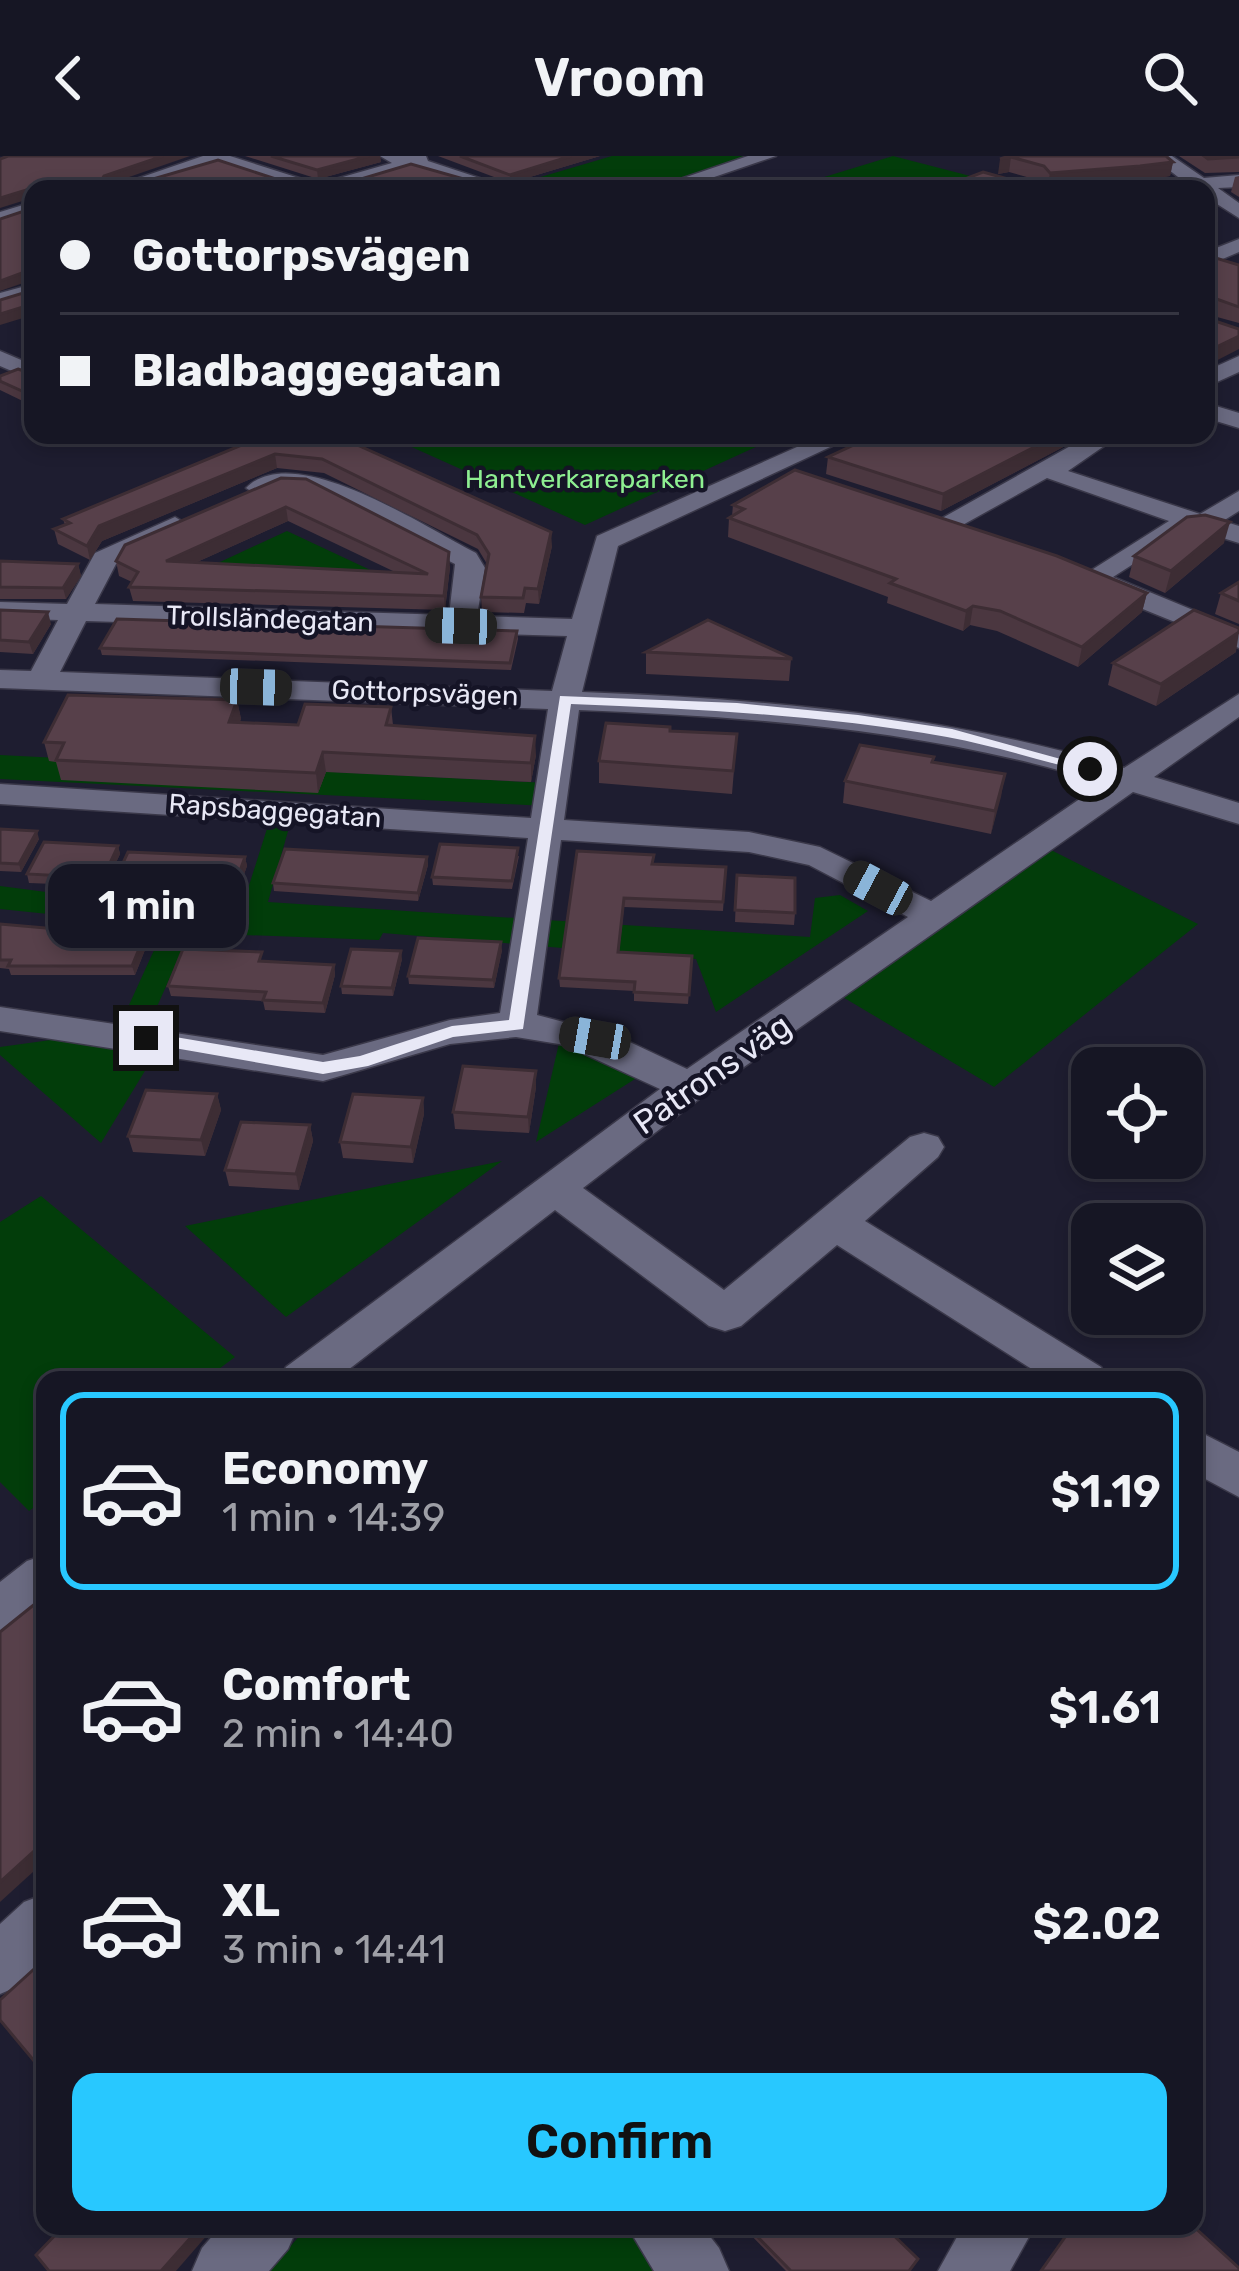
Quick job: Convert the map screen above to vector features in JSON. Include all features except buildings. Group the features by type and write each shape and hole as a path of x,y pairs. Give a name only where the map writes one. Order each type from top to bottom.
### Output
{"street":[{"path":"389,156 471,180"},
{"path":"352,180 433,156"},
{"path":"689,180 767,156"},
{"path":"1160,156 1193,180"},
{"path":"144,180 216,157 286,180"},
{"path":"517,1024 565,699 606,542 825,444"},
{"path":"982,539 930,523 1091,444"},
{"path":"1049,466 1059,476 1239,535"},
{"path":"772,469 813,483"},
{"path":"18,685 78,612 114,551 279,480 314,482 455,552 471,568 461,626"},
{"path":"1093,578 1172,528 1205,521 1239,499"},
{"path":"1064,566 1239,639"},
{"name":"Trollsländegatan","path":"0,610 584,628"},
{"name":"Gottorpsvägen","path":"18,685 565,699 737,707 858,719 973,738 1239,814"},
{"name":"Patrons väg","path":"321,1371 689,1088 1239,703"},
{"name":"Gottorpsvägen","path":"1131,782 1239,833"},
{"name":"Rapsbaggegatan","path":"0,794 749,842 820,857 936,918"},
{"path":"0,1019 323,1068 362,1062 452,1032 517,1024 595,1038 689,1088"},
{"path":"555,1189 724,1314 924,1147"},
{"path":"835,1223 1071,1371"},
{"path":"1203,1455 1239,1477"},
{"path":"0,1612 36,1584"},
{"path":"0,1964 36,1931"},
{"path":"225,2271 257,2235"},
{"path":"667,2235 696,2271"},
{"path":"971,2271 996,2235"}],"green space":[{"path":"612,156 753,156 677,180 530,180"},
{"path":"893,156 978,178 973,180 814,180"},
{"name":"Hantverkareparken","path":"405,444 762,444 585,525"},
{"path":"287,531 381,575 205,569"},
{"path":"0,755 547,783 546,806 0,779"},
{"path":"271,816 292,817 268,902 810,937 815,898 840,895 868,911 716,1012 696,959 383,933 379,940 190,933 146,1031 119,1027 165,926 0,909 0,886 239,917"},
{"path":"1049,849 1198,924 994,1087 841,996"},
{"path":"58,1039 154,1056 101,1143 0,1055 0,1047"},
{"path":"560,1039 646,1072 536,1142"},
{"path":"502,1161 286,1317 185,1226"},
{"path":"41,1196 235,1357 216,1371 36,1371 36,1506 29,1511 0,1482 0,1222"},
{"path":"300,2235 693,2235 665,2271 269,2271"}],"route":[{"path":"146,1038 323,1068 362,1062 452,1032 517,1024 565,699 737,707 858,719 952,734 1090,769"}]}
